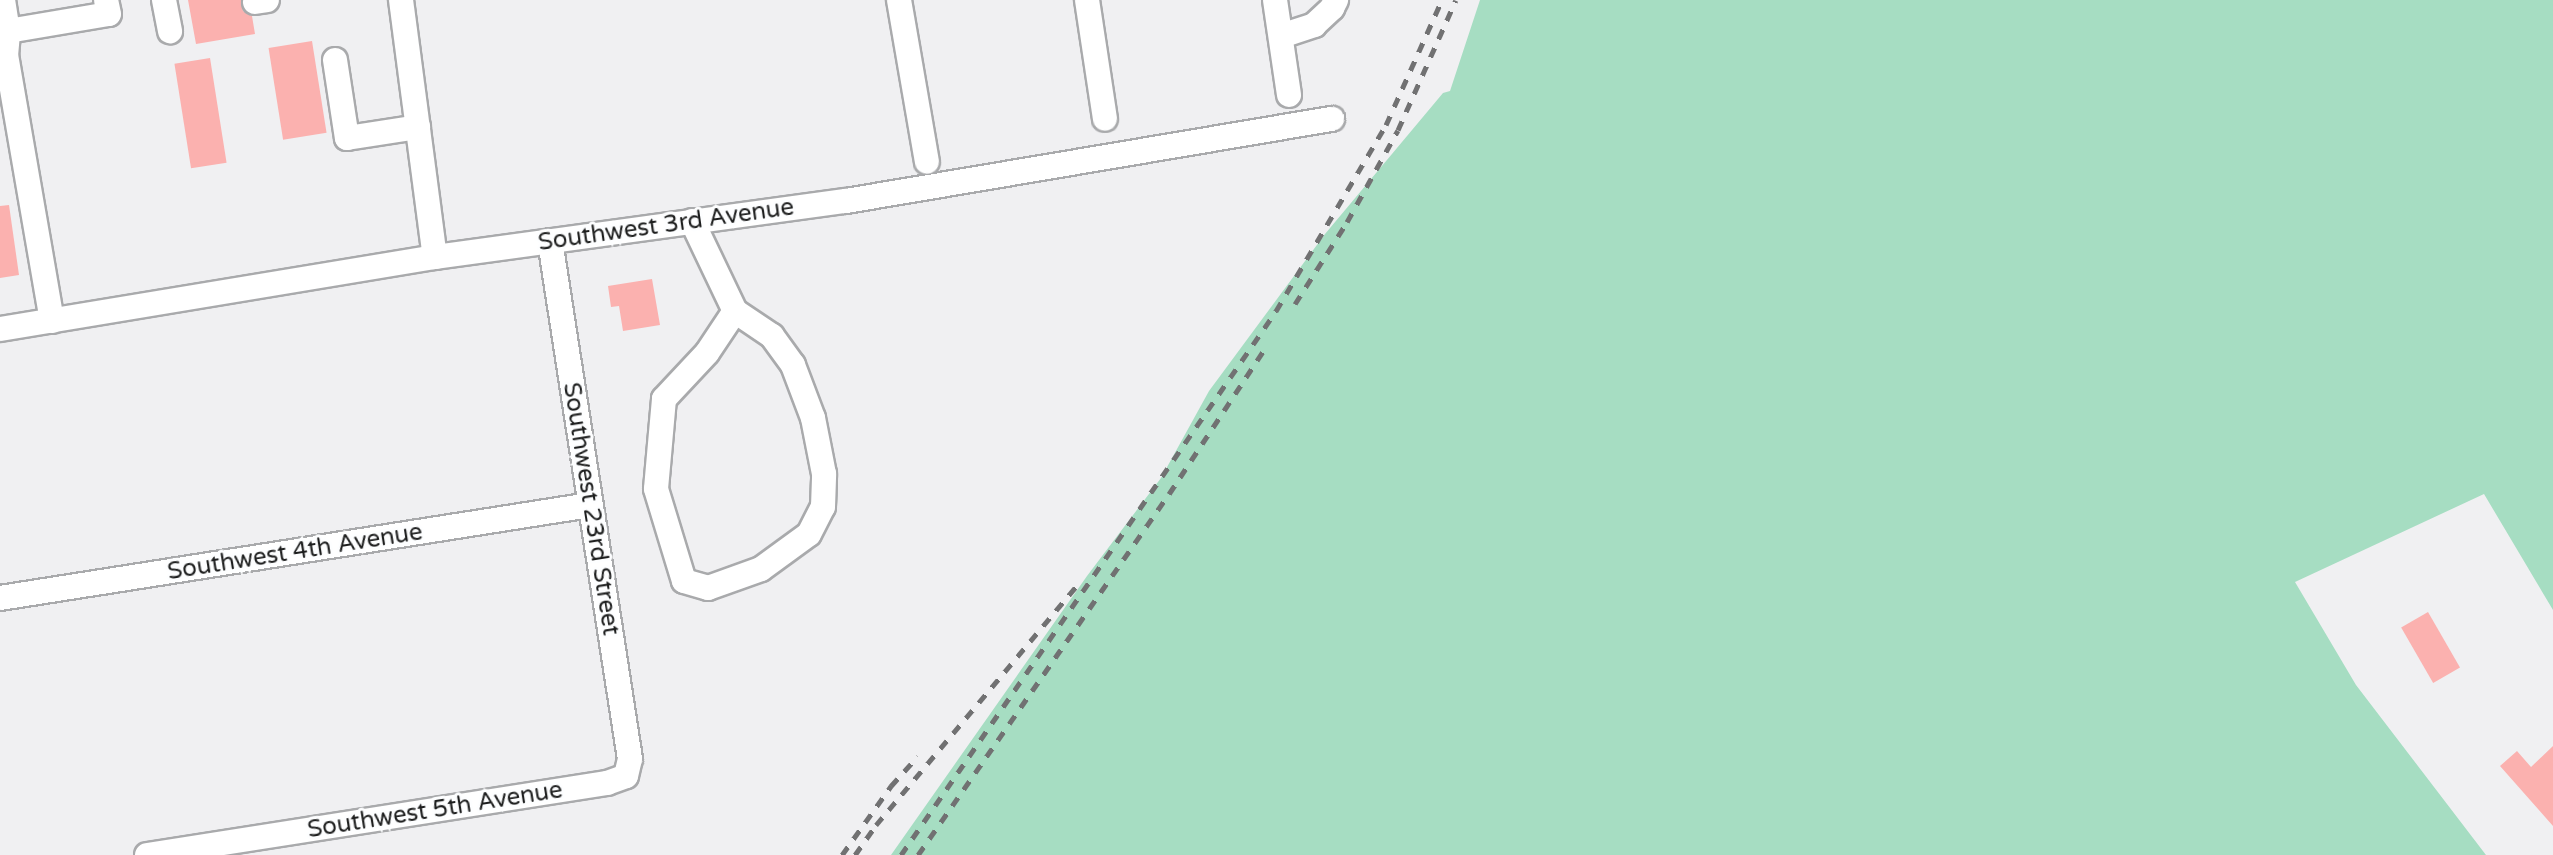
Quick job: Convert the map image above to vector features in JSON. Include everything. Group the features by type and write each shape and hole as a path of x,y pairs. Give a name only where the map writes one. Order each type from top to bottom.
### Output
{"street":[{"path":"3,0 8,31 6,56 52,321"},
{"path":"8,31 51,12 109,14 106,0"},
{"path":"164,0 170,31"},
{"path":"401,0 435,257"},
{"path":"899,0 927,162"},
{"path":"1087,0 1105,119"},
{"path":"1275,0 1289,95"},
{"path":"1281,36 1314,25 1336,0"},
{"path":"335,60 347,138 418,127"},
{"name":"Southwest 3rd Avenue","path":"0,329 435,257 846,201 1332,119"},
{"path":"692,221 735,311 772,336 793,365 813,418 824,474 823,507 809,534 761,569 708,588 684,581 656,489 664,399 707,353 735,311"},
{"name":"Southwest 23rd Street","path":"550,241 630,759 626,776"},
{"name":"Southwest 4th Avenue","path":"0,598 590,505"},
{"name":"Southwest 5th Avenue","path":"147,855 607,783 626,776"}],"green space":[{"path":"1480,0 2553,0 2553,610 2484,494 2295,582 2356,685 2486,855 891,855 1087,576 1161,478 1209,391 1325,234 1443,93 1450,91"}],"building":[{"path":"188,0 241,0 243,11 252,16 255,34 196,44"},
{"path":"312,41 327,133 283,140 269,48"},
{"path":"210,58 227,163 191,168 174,64"},
{"path":"9,205 19,275 0,278 0,206"},
{"path":"652,279 660,325 623,331 619,306 611,307 608,286"},
{"path":"2428,612 2460,667 2433,683 2401,628"},
{"path":"2553,746 2553,826 2500,766 2517,751 2531,767"}],"railway":[{"path":"901,855 1276,311 1386,125 1442,0"},
{"path":"1295,304 1347,222 1398,130 1456,0"},
{"path":"918,855 1169,494 1264,350"},
{"path":"855,855 876,825 1079,583"},
{"path":"842,855 891,786 918,756"}]}
